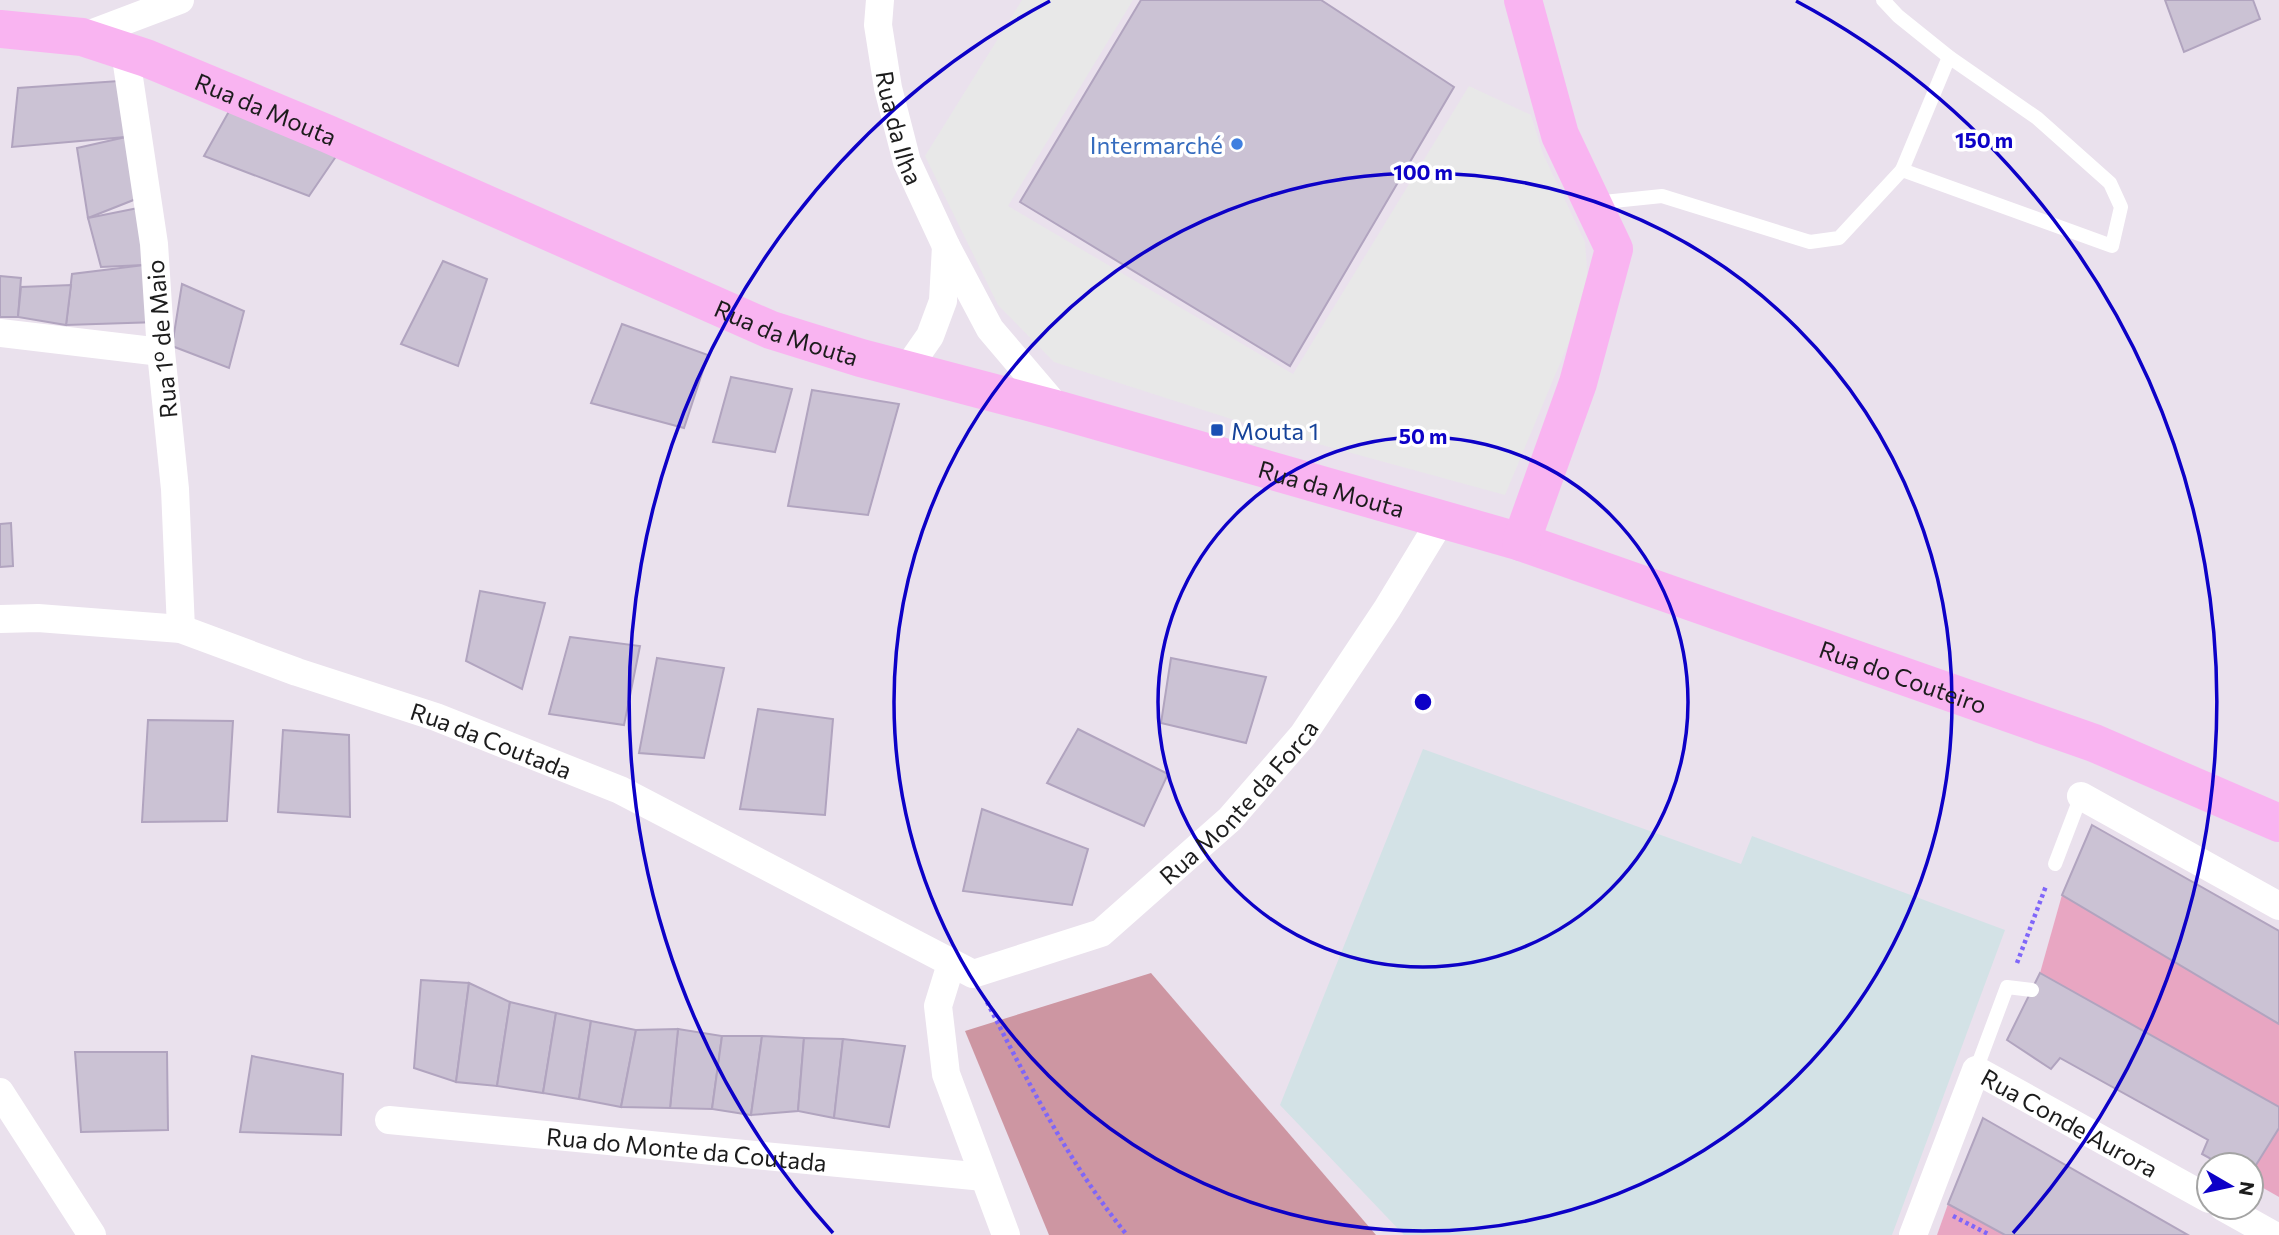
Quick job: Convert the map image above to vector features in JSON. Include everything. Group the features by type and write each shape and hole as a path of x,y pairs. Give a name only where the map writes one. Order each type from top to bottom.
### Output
{"main road":[{"path":"1521,542 1578,383 1614,249 1560,135 1523,0"},
{"name":"Rua da Mouta","path":"0,29 82,37 130,34 328,134 771,330 1521,542"},
{"name":"Rua do Couteiro","path":"1521,542 2094,743 2279,823"}],"street":[{"path":"130,34 180,0"},
{"name":"Rua da Ilha","path":"880,0 878,25 884,63 906,162 990,329 1059,410"},
{"name":"Rua 1º de Maio","path":"130,34 153,244 175,489 181,629"},
{"name":"Rua da Ilha","path":"907,369 930,336 943,301 946,246"},
{"path":"0,333 161,352"},
{"name":"Rua Monte da Forca","path":"962,969 1101,933 1230,819 1303,735 1387,609 1441,520"},
{"name":"Rua da Coutada","path":"0,619 38,618 181,629 297,672 436,717 620,790 962,969"},
{"path":"2081,796 2279,906"},
{"path":"962,969 938,1006 946,1074 1006,1235"},
{"name":"Rua Conde Aurora","path":"1913,1235 1976,1070 2195,1191"},
{"path":"0,1092 92,1235"},
{"name":"Rua do Monte da Coutada","path":"389,1119 984,1177"},
{"path":"2246,1221 2268,1234"}],"lane":[{"path":"1883,0 1898,16 1949,57 2037,118 2110,183 2121,207 2112,246 1902,170"},
{"path":"1592,203 1662,196 1810,242 1839,238 1902,170 1949,57"},
{"path":"2055,864 2081,796"},
{"path":"1976,1070 2007,986 2032,989"}],"path":[{"path":"2007,986 2055,864"},
{"path":"962,969 1037,1099 1108,1212 1127,1235"},
{"path":"1957,1218 1990,1235"}],"shaded area":[{"path":"1022,0 1133,0 1008,206 1293,374 1469,86 1531,115 1543,154 1585,242 1589,294 1505,495 1256,427 1054,362 998,305 925,156"},
{"path":"1423,749 1741,864 1752,836 2005,930 1892,1235 1404,1235 1280,1105"},
{"path":"2062,895 2279,1024 2279,1107 2040,973"},
{"path":"1151,973 1376,1235 1049,1235 965,1031"},
{"path":"2279,1128 2279,1197 2265,1189 2265,1151"},
{"path":"1948,1204 2005,1235 1937,1235"}],"building":[{"name":"Intermarché","path":"1141,0 1321,0 1454,87 1290,366 1020,202"},
{"path":"2165,0 2253,0 2260,19 2184,52"},
{"path":"119,81 137,136 12,147 18,88"},
{"path":"232,106 339,152 309,196 204,156"},
{"path":"126,137 136,199 88,218 77,148"},
{"path":"148,206 144,265 101,267 88,218"},
{"path":"443,261 487,279 458,366 401,344"},
{"path":"144,265 158,322 66,325 72,274"},
{"path":"0,276 21,278 18,317 0,317"},
{"path":"182,284 244,311 229,368 172,346"},
{"path":"71,285 66,325 18,317 21,287"},
{"path":"622,324 708,355 684,428 591,403"},
{"path":"731,377 792,389 775,452 713,442"},
{"path":"812,390 899,404 868,515 788,506"},
{"path":"11,523 13,566 0,567 0,524"},
{"path":"480,591 545,603 522,689 466,661"},
{"path":"570,637 640,646 624,725 549,714"},
{"path":"657,658 724,668 704,758 639,753"},
{"path":"1171,658 1266,677 1246,743 1161,723"},
{"path":"758,709 833,719 825,815 740,809"},
{"path":"148,720 233,721 227,821 142,822"},
{"path":"1078,729 1168,774 1144,826 1047,783"},
{"path":"283,730 349,735 350,817 278,812"},
{"path":"982,809 1088,849 1072,905 963,891"},
{"path":"2092,825 2279,931 2279,1024 2062,895"},
{"path":"2040,973 2279,1107 2279,1128 2265,1151 2203,1151 2208,1140 2060,1058 2051,1069 2007,1040"},
{"path":"421,980 469,983 456,1082 414,1068"},
{"path":"469,983 510,1002 497,1086 456,1082"},
{"path":"510,1002 556,1013 543,1093 497,1086"},
{"path":"556,1013 591,1021 579,1099 543,1093"},
{"path":"591,1021 636,1030 621,1107 579,1099"},
{"path":"678,1029 722,1036 712,1109 670,1108"},
{"path":"678,1029 670,1108 621,1107 636,1030"},
{"path":"722,1036 762,1036 751,1115 712,1109"},
{"path":"762,1036 804,1038 798,1111 751,1115"},
{"path":"804,1038 843,1039 834,1118 798,1111"},
{"path":"843,1039 905,1046 889,1127 834,1118"},
{"path":"75,1052 167,1052 168,1130 81,1132"},
{"path":"252,1056 343,1074 341,1135 240,1132"},
{"path":"1983,1118 2188,1235 2005,1235 1948,1204"}],"place":[{"name":"Intermarché","path":"1237,144"},
{"name":"Mouta 1","path":"1217,430"}]}
